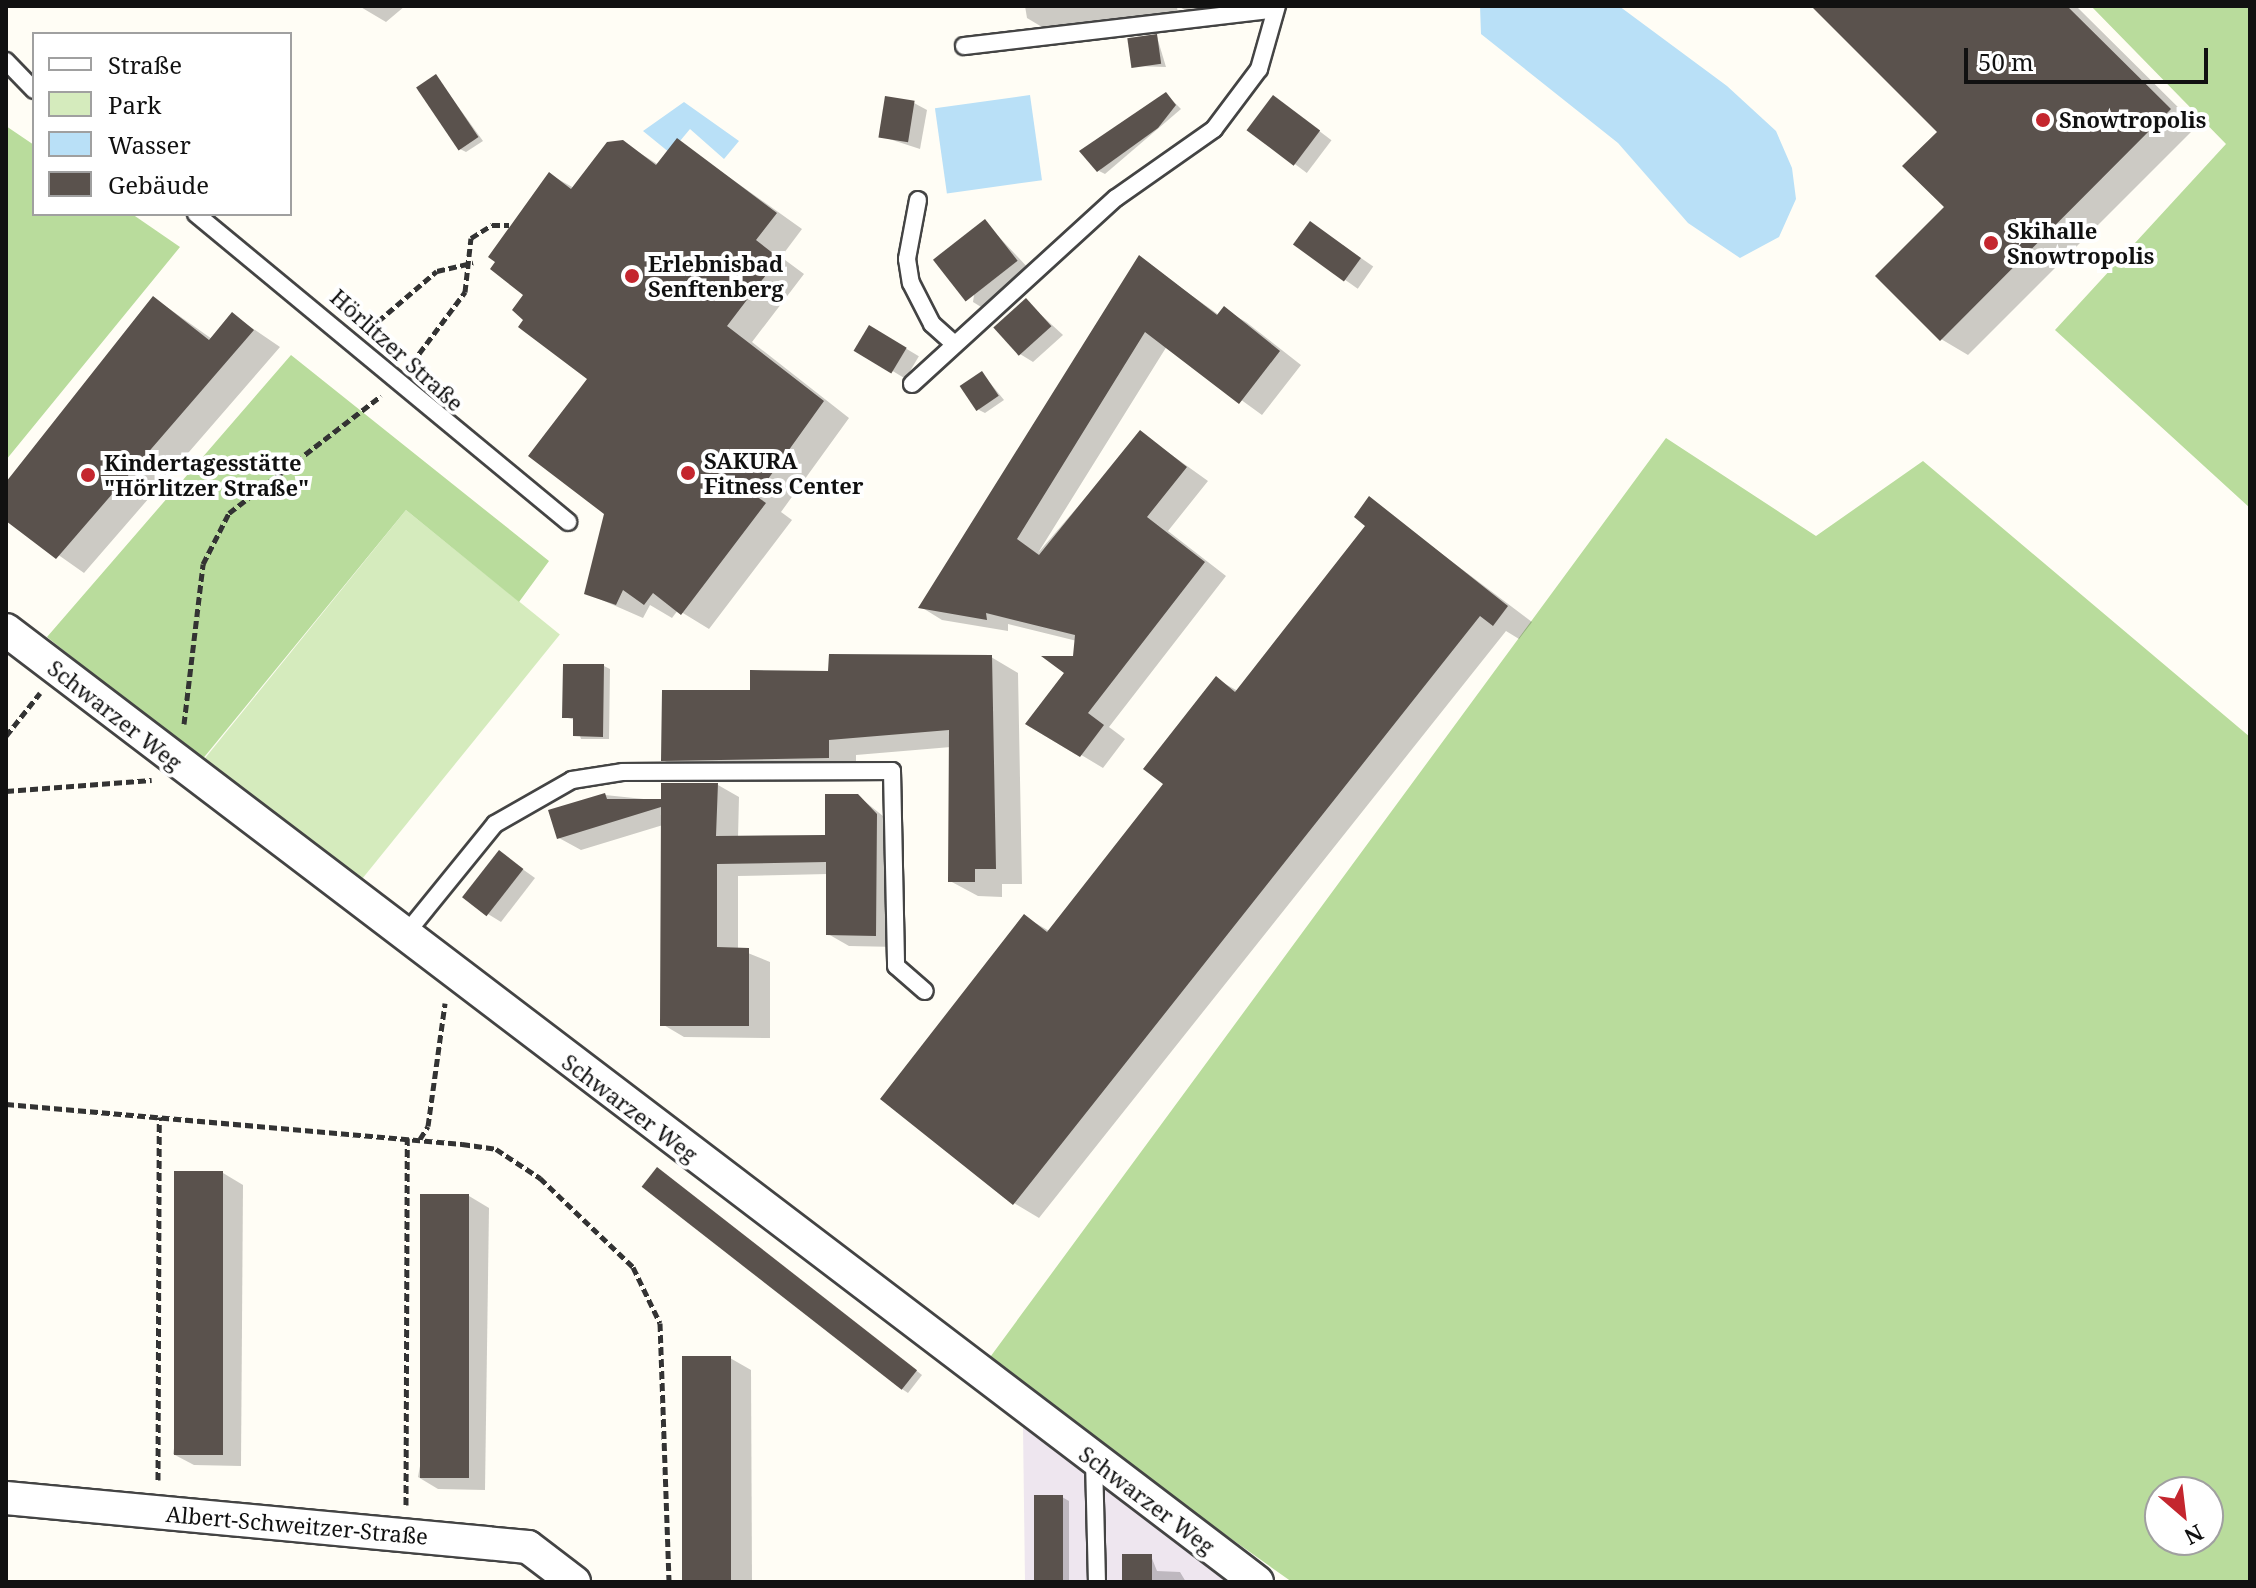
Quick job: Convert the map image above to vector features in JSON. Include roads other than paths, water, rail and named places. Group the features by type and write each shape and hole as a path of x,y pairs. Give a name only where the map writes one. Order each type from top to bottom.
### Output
{"street":[{"name":"Schwarzer Weg","path":"6,630 1094,1460 1221,1569 1257,1582"},
{"name":"Albert-Schweitzer-Straße","path":"6,1498 528,1547 574,1582"}],"lane":[{"path":"912,384 952,342 1011,300 1116,198 1214,129 1259,69 1274,8 964,46"},
{"path":"6,61 32,88"},
{"path":"918,200 907,259 911,283 932,324 952,342"},
{"name":"Hörlitzer Straße","path":"198,216 353,342 397,384 568,522"},
{"path":"404,936 495,824 572,780 623,772 892,771 896,966 925,991"},
{"path":"1094,1460 1097,1582"}],"water":[{"path":"1480,6 1619,6 1727,86 1776,131 1792,168 1796,199 1779,237 1740,258 1688,223 1618,143 1481,34"},
{"path":"1030,95 1042,180 947,194 935,108"},
{"path":"684,102 739,141 724,159 690,129 670,153 643,131"}],"place":[{"name":"Snowtropolis","path":"2043,120"},
{"name":"Skihalle Snowtropolis","path":"1991,243"},
{"name":"Erlebnisbad Senftenberg","path":"632,276"},
{"name":"SAKURA Fitness Center","path":"688,473"},
{"name":"Kindertagesstätte \"Hörlitzer Straße\"","path":"88,475"}]}
